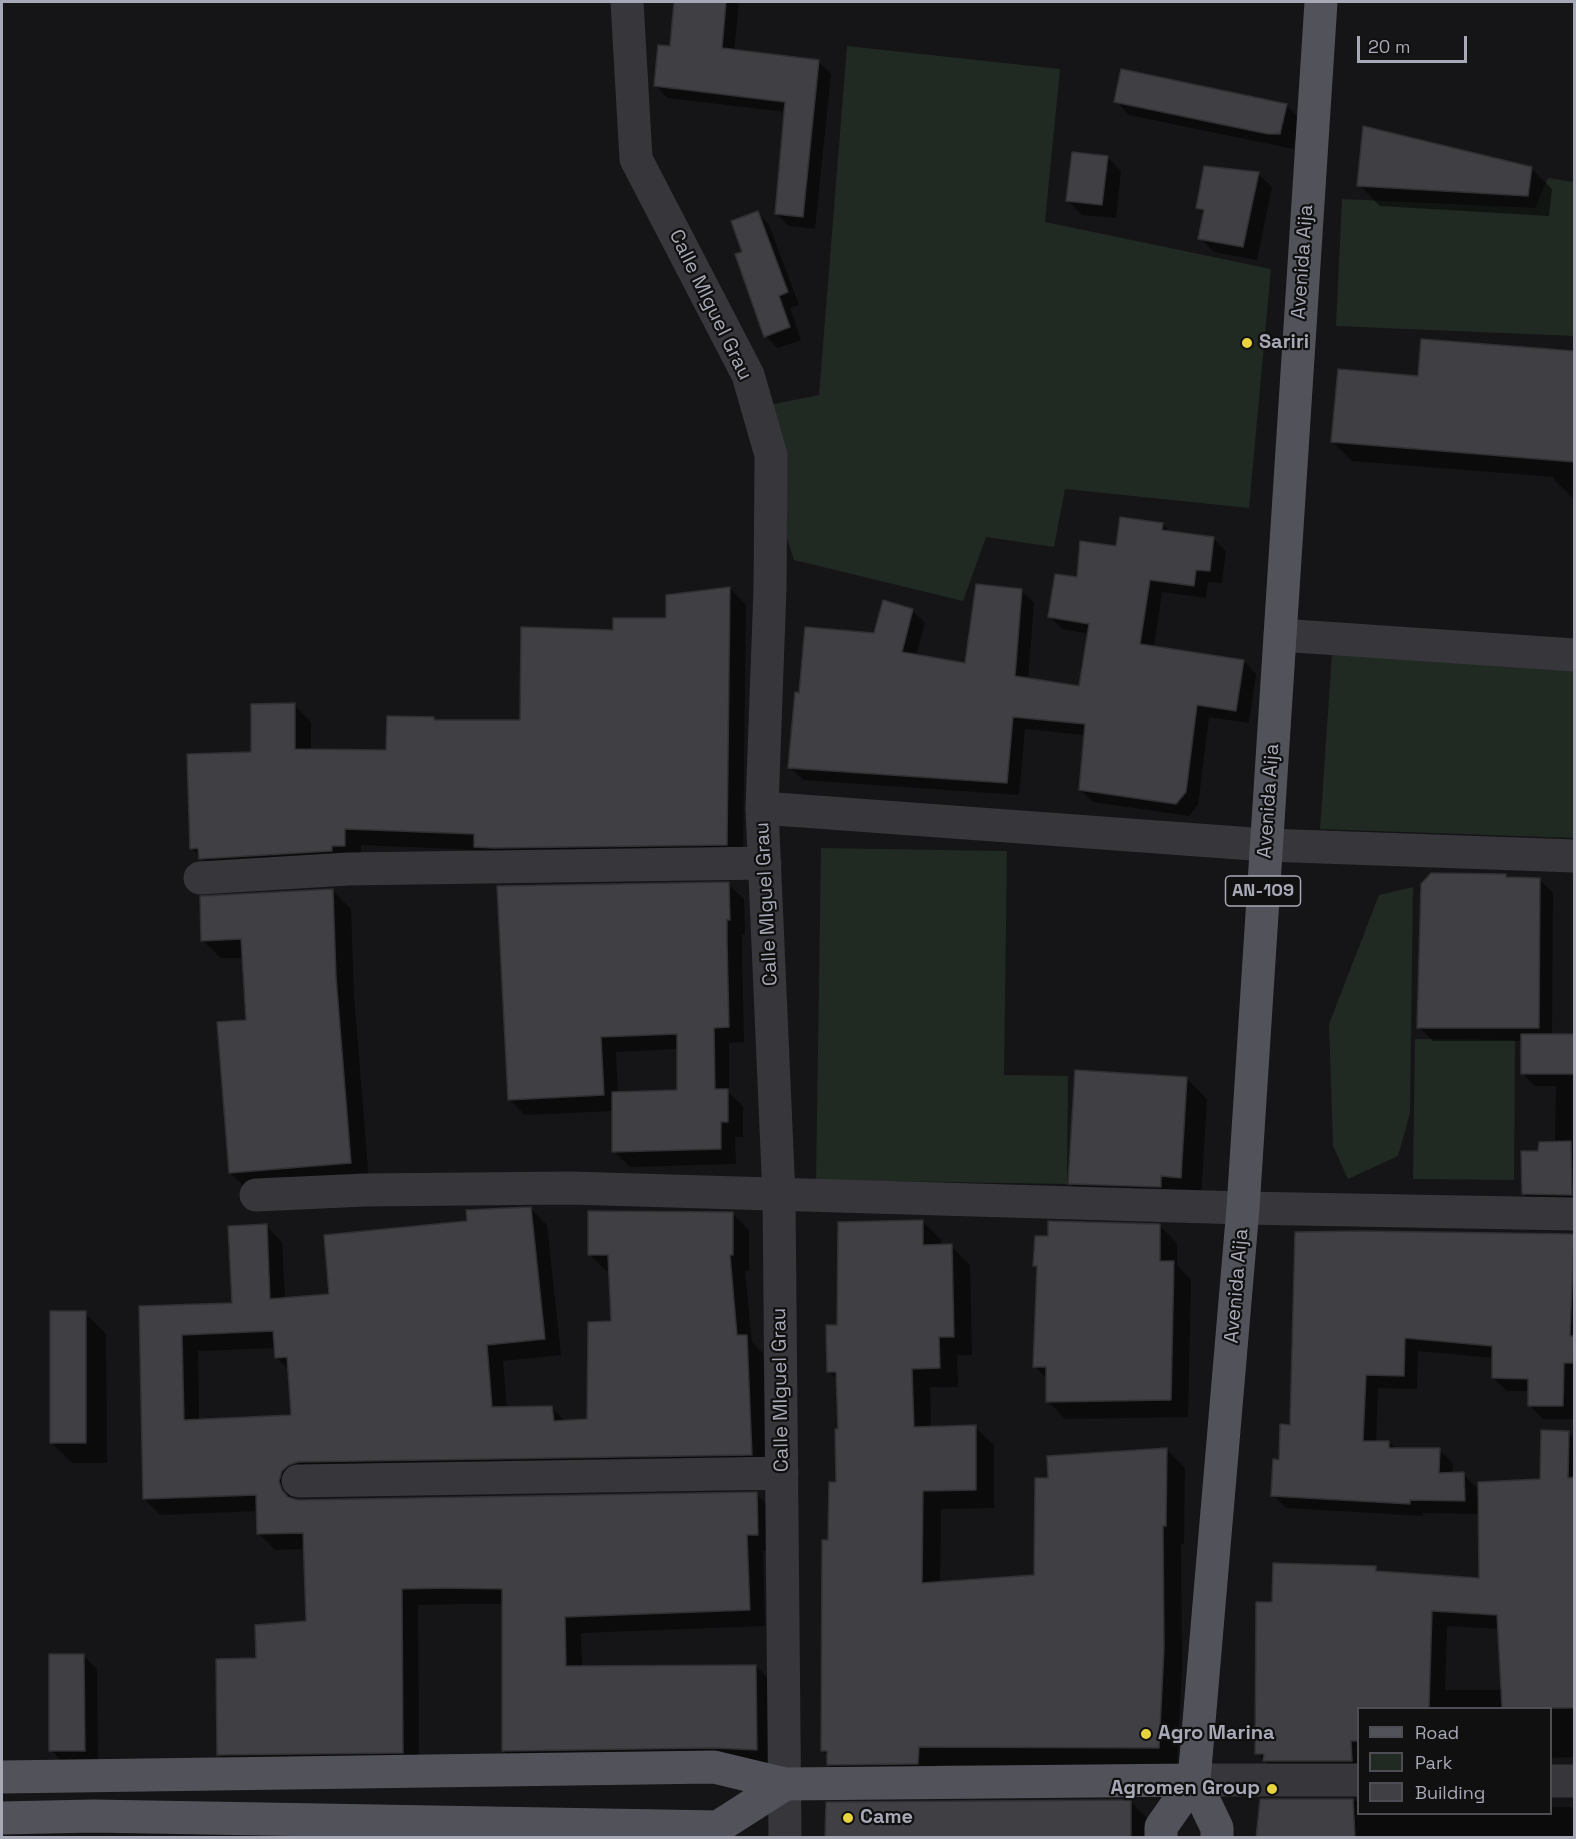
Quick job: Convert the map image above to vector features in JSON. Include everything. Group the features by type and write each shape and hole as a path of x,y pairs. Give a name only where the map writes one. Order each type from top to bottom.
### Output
{"main road":[{"name":"Avenida Aija","path":"1194,1780 1243,1208 1321,2"},
{"path":"2,1777 714,1767 785,1784 1194,1780"},
{"path":"1161,1838 1161,1827 1194,1780"},
{"path":"1194,1780 1217,1828 1217,1838"},
{"path":"2,1818 93,1816 718,1827 785,1784"}],"street":[{"name":"Calle MIguel Grau","path":"627,2 636,159 748,375 771,454 762,808 779,1196 785,1838"},
{"path":"1280,635 1575,655"},
{"path":"762,808 1266,845 1575,856"},
{"path":"200,878 348,869 765,863"},
{"path":"256,1195 366,1190 570,1188 779,1196 1575,1214"},
{"path":"298,1481 782,1473"},
{"path":"1194,1780 1357,1780"},
{"path":"1552,1781 1575,1781"}],"green space":[{"path":"847,46 1060,69 1045,222 1271,269 1249,508 1065,489 1054,547 986,537 963,601 794,560 779,513 769,405 819,395"},
{"path":"1548,178 1574,182 1574,336 1336,326 1342,199 1535,208"},
{"path":"1332,654 1574,671 1574,838 1320,829"},
{"path":"821,848 1007,851 1004,1075 1068,1076 1067,1184 816,1180"},
{"path":"1413,887 1410,1113 1398,1156 1348,1179 1333,1146 1329,1024 1379,895"},
{"path":"1415,1039 1515,1040 1514,1180 1413,1179"}],"building":[{"path":"674,2 726,2 722,48 819,60 803,217 775,214 785,102 654,86 658,45 670,46"},
{"path":"1121,69 1287,104 1280,134 1268,134 1114,102"},
{"path":"1363,126 1532,167 1528,196 1357,186"},
{"path":"1072,152 1108,156 1102,205 1066,201"},
{"path":"1204,166 1259,172 1243,247 1198,239 1204,210 1196,208"},
{"path":"758,211 788,292 779,296 790,327 764,337 735,254 742,252 731,221"},
{"path":"1421,339 1575,351 1575,462 1331,442 1338,369 1418,376"},
{"path":"1120,517 1163,523 1162,530 1214,537 1210,571 1196,570 1194,586 1150,580 1140,644 1244,660 1236,711 1197,705 1186,792 1176,804 1079,790 1085,724 1013,717 1007,783 788,768 795,692 799,693 805,627 874,633 883,600 913,609 902,652 965,663 976,584 1022,589 1015,676 1079,686 1089,624 1048,617 1055,574 1077,577 1080,541 1116,546"},
{"path":"730,587 727,845 494,848 474,847 474,834 345,829 345,846 332,846 332,851 199,859 198,848 190,849 187,754 251,752 251,704 295,703 295,749 386,750 387,716 434,717 434,720 520,720 521,627 613,630 613,618 666,618 666,595"},
{"path":"1431,873 1506,874 1506,877 1540,878 1539,1028 1417,1028 1421,884"},
{"path":"729,882 730,920 727,920 727,942 729,1027 714,1028 715,1089 728,1089 728,1122 721,1122 721,1149 612,1152 612,1092 677,1090 677,1034 601,1037 604,1095 508,1100 497,886"},
{"path":"333,889 336,977 351,1163 229,1173 217,1022 246,1020 241,939 201,941 200,896"},
{"path":"1521,1034 1575,1034 1575,1074 1521,1074"},
{"path":"1075,1070 1187,1077 1181,1178 1161,1176 1161,1187 1068,1184"},
{"path":"1571,1141 1572,1195 1522,1194 1521,1151 1538,1151 1539,1142"},
{"path":"531,1207 545,1339 487,1345 492,1407 552,1406 554,1421 587,1419 588,1322 611,1321 608,1255 588,1255 588,1211 733,1212 733,1255 730,1255 737,1335 747,1335 752,1455 298,1462 282,1471 279,1481 282,1490 288,1497 298,1500 757,1492 758,1535 747,1535 750,1610 565,1617 566,1666 756,1665 757,1750 714,1748 502,1751 502,1589 446,1588 402,1589 403,1753 217,1755 216,1659 256,1658 255,1625 306,1621 303,1533 257,1534 256,1495 143,1499 139,1306 232,1303 228,1226 267,1224 270,1299 329,1294 324,1235 467,1221 466,1210","holes":["273,1331 275,1358 287,1357 291,1415 184,1420 182,1335"]},
{"path":"923,1220 923,1245 952,1244 954,1337 939,1337 940,1368 912,1369 914,1427 976,1425 976,1490 923,1491 922,1583 1034,1575 1035,1478 1048,1478 1047,1456 1167,1448 1166,1526 1163,1526 1164,1648 1159,1748 919,1747 918,1764 827,1765 827,1751 821,1751 822,1540 828,1540 829,1482 836,1482 835,1429 838,1429 836,1372 827,1372 826,1325 837,1325 838,1222"},
{"path":"1048,1221 1160,1224 1160,1261 1174,1261 1171,1400 1046,1402 1046,1367 1033,1367 1037,1266 1033,1266 1035,1236 1048,1236"},
{"path":"1295,1232 1574,1234 1570,1336 1574,1336 1573,1363 1564,1363 1563,1406 1528,1406 1528,1379 1492,1378 1492,1346 1405,1338 1404,1376 1366,1375 1363,1441 1389,1441 1389,1448 1440,1448 1439,1473 1464,1472 1465,1501 1410,1500 1410,1504 1271,1496 1273,1459 1279,1460 1280,1424 1290,1425"},
{"path":"50,1311 86,1311 86,1443 50,1443"},
{"path":"1541,1430 1569,1431 1568,1478 1575,1477 1575,1708 1502,1707 1497,1615 1432,1611 1429,1707 1357,1707 1357,1741 1351,1741 1352,1761 1263,1761 1264,1754 1255,1754 1256,1602 1272,1602 1273,1563 1376,1566 1376,1571 1479,1578 1478,1482 1540,1479"},
{"path":"49,1654 84,1654 85,1751 49,1751"},
{"path":"1260,1799 1353,1799 1355,1838 1256,1838"},
{"path":"1131,1800 1131,1838 825,1838 826,1802"}],"place":[{"name":"Sariri","path":"1247,343"},
{"name":"Agro Marina","path":"1146,1734"},
{"name":"Agromen Group","path":"1272,1789"},
{"name":"Came","path":"848,1818"}]}
